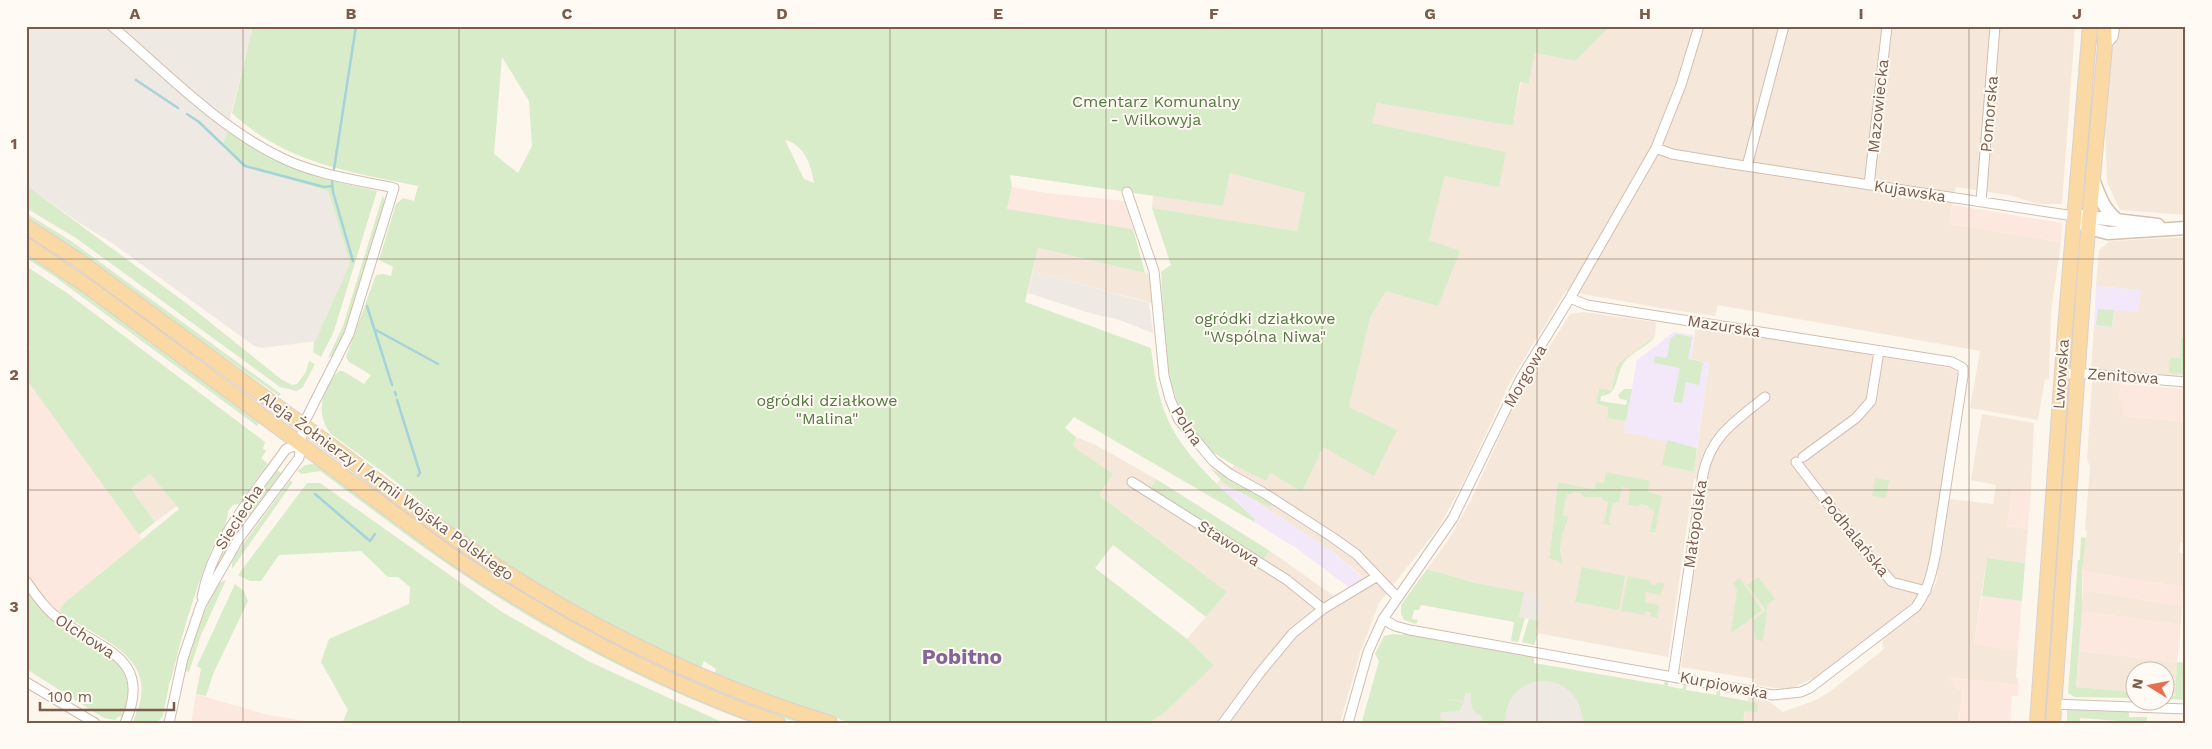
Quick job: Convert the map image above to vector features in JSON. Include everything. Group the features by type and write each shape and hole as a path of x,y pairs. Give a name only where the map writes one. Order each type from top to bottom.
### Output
{"main road":[{"name":"Lwowska","path":"2037,723 2061,378 2090,26"},
{"name":"Lwowska","path":"2053,723 2077,373 2104,46 2104,26"},
{"name":"Aleja Żołnierzy I Armii Wojska Polskiego","path":"26,226 78,260 464,544 535,591 626,641 714,681 830,723"},
{"name":"Aleja Żołnierzy I Armii Wojska Polskiego","path":"26,245 91,289 449,554 559,624 654,672 730,705 778,723"}],"street":[{"name":"Sieciecha","path":"112,26 230,126 252,141 284,159 304,166 394,188 349,334 303,425 299,458 233,547 201,605"},
{"name":"Morgowa","path":"1348,723 1368,652 1383,619 1453,518 1508,403 1656,148 1681,85 1699,26"},
{"path":"1746,166 1784,26"},
{"name":"Mazowiecka","path":"1869,185 1887,26"},
{"name":"Pomorska","path":"1981,202 1996,26"},
{"path":"2104,46 2113,37 2115,26"},
{"name":"Kujawska","path":"1656,148 1672,154 2074,216"},
{"name":"Lwowska","path":"2093,178 2100,200 2116,219"},
{"name":"Polna","path":"1127,192 1154,271 1164,376 1170,399 1179,420 1214,462 1356,554 1397,597"},
{"path":"2074,216 2108,233"},
{"path":"2089,222 2116,219 2183,228"},
{"path":"2086,254 2098,237 2108,233 2183,228"},
{"name":"Mazurska","path":"1570,298 1587,305 1952,362 1963,368"},
{"name":"Podhalańska","path":"1879,351 1871,401 1856,418 1800,460 1862,548 1892,582 1926,591"},
{"name":"Kurpiowska","path":"1383,619 1395,626 1410,630 1773,695 1801,692 1819,683 1916,607 1926,591 1933,568 1958,412 1963,368"},
{"name":"Zenitowa","path":"2061,378 2068,374 2077,373 2186,382"},
{"name":"Małopolska","path":"1673,676 1702,479 1707,457 1723,431 1765,397"},
{"name":"Sieciecha","path":"169,723 182,658 201,605 208,569 217,548 286,449 300,444"},
{"name":"Stawowa","path":"1132,482 1288,580 1323,609"},
{"path":"1223,723 1285,641 1323,609 1376,577"},
{"name":"Olchowa","path":"26,581 50,612 117,656 128,668 134,685 134,696 125,723"},
{"path":"26,682 95,723"},
{"path":"2054,704 2186,709"}],"shaded area":[{"path":"26,26 253,26 223,146 241,165 328,191 350,263 316,341 262,348 254,346 112,243 78,222 26,185"},
{"path":"1610,26 2075,26 2062,204 2037,204 2013,196 1956,187 1949,224 2061,242 2051,312 2049,380 2045,379 2038,420 1970,408 1980,351 1718,305 1715,316 1566,291 1511,380 1465,479 1439,527 1379,603 1360,653 1340,723 1147,723 1163,713 1214,665 1187,639 1227,592 1099,495 1113,474 1073,446 1076,437 1096,445 1156,479 1149,490 1262,561 1270,551 1334,596 1350,588 1362,576 1329,549 1242,493 1216,484 1235,464 1266,481 1270,473 1302,492 1323,447 1374,475 1349,407 1370,318 1386,291 1460,252 1429,240 1445,176 1506,152 1371,123 1377,103 1513,126 1521,81 1529,83 1535,53 1576,61"},
{"path":"2113,26 2186,26 2186,215 2120,210 2107,182 2105,124"},
{"path":"1230,173 1305,193 1297,231 1152,208 1153,195 1223,205"},
{"path":"1012,187 1046,193 1125,201 1133,229 1007,209"},
{"path":"1953,205 2062,223 2061,242 1949,224"},
{"path":"2186,237 2186,376 2094,370 2091,367 2094,326 2113,327 2114,310 2140,290 2096,286 2099,250 2110,241"},
{"path":"1038,248 1149,274 1155,304 1033,271"},
{"path":"1033,271 1149,303 1153,333 1117,319 1093,314 1028,293"},
{"path":"2096,286 2141,290 2138,312 2115,310 2113,327 2094,326"},
{"path":"1583,312 1656,322 1655,336 1620,362 1616,368 1612,390 1599,388 1596,404 1608,407 1607,418 1626,421 1624,432 1667,440 1662,465 1694,472 1709,363 1691,359 1696,326 1950,368 1959,372 1929,575 1915,600 1878,632 1813,679 1791,688 1782,689 1754,685 1755,679 1681,667 1706,481 1694,479 1668,657 1536,633 1543,596 1475,583 1427,569 1449,539 1471,500 1512,409 1570,314","holes":["1558,482 1594,489 1596,482 1622,487 1619,502 1613,502 1609,524 1614,526 1598,523 1604,523 1608,501 1602,497 1574,491 1572,494 1567,493 1563,515 1569,517 1563,532 1560,550 1563,567 1559,561 1549,559","1661,496 1654,532 1660,535 1644,531 1650,532 1654,510 1641,504 1638,507 1628,505"]},
{"path":"1674,332 1694,335 1691,359 1709,363 1697,448 1624,432 1637,360"},
{"path":"26,379 142,539 63,604 59,611 47,615 26,588"},
{"path":"2096,381 2120,383 2123,416 2186,422 2186,543 2180,542 2179,552 2185,554 2183,587 2082,571 2087,531 2085,530 2090,467 2087,459 2092,383"},
{"path":"2120,384 2186,389 2186,422 2123,416 2119,397"},
{"path":"1982,414 2034,423 2031,490 2012,489 2007,526 2028,529 2025,563 1987,558 1974,644 2018,650 2016,676 2019,685 1950,678 1955,688 1963,689 1958,723 1743,723 1749,695 1767,700 1783,712 1816,700 1828,693 1884,649 1882,643 1884,638 1921,609 1936,583 1949,499 1993,504 1996,485 1971,480"},
{"path":"150,474 177,506 155,522 131,489"},
{"path":"1216,484 1242,493 1329,549 1362,577 1350,588 1296,548 1254,522 1255,519"},
{"path":"2012,488 2031,490 2028,529 2007,526"},
{"path":"2082,571 2183,587 2182,606 2083,590"},
{"path":"2083,590 2182,606 2181,625 2081,611"},
{"path":"1524,592 1543,596 1539,621 1519,617"},
{"path":"1982,596 2022,601 2018,650 1974,645"},
{"path":"2082,611 2181,625 2177,662 2079,651"},
{"path":"1384,645 1613,679 1604,723 1369,723"},
{"path":"2079,651 2177,662 2175,696 2174,662 2124,662 2124,691 2076,687"},
{"path":"1949,678 2019,685 2018,696 2012,696 2010,723 1958,723 1963,689 1955,688"},
{"path":"196,694 268,715 319,723 191,723"}],"green space":[{"path":"253,26 1610,26 1576,61 1535,53 1529,83 1520,82 1513,126 1377,103 1372,123 1506,152 1499,187 1445,176 1429,240 1460,251 1438,306 1386,291 1370,318 1349,407 1397,430 1374,476 1323,447 1302,492 1270,473 1266,481 1229,462 1209,449 1193,431 1181,411 1173,389 1165,343 1161,272 1171,265 1152,208 1297,231 1305,193 1230,173 1223,206 1010,175 1012,187 1007,209 1133,229 1145,273 1038,248 1025,302 1151,348 1159,394 1168,420 1176,434 1206,473 1255,519 1254,522 1074,417 1065,428 1076,437 1073,446 1113,474 1099,495 1227,592 1206,617 1113,545 1095,568 1187,639 1214,665 1163,714 1147,723 851,723 786,702 714,675 716,669 704,661 701,669 670,655 575,607 484,552 449,527 411,493 331,434 323,418 322,401 324,393 339,371 343,371 364,384 371,375 349,362 346,357 376,275 391,276 393,267 379,260 396,204 403,198 414,201 418,186 343,170 296,154 274,144 252,130 232,113","holes":["502,57 529,101 532,146 518,173 494,154","785,140 798,146 802,151 809,163 814,183 804,179"]},
{"path":"227,131 264,153 299,169 336,181 377,191 334,331 321,357 313,352 314,341 350,263 328,191 241,165 223,146"},
{"path":"26,185 186,303 281,379 292,385 297,384 306,372 309,361 315,364 303,387 297,391 280,387 76,238 26,208"},
{"path":"383,195 385,204 350,318 335,354 328,358 343,326"},
{"path":"26,213 71,241 281,394 279,396 68,246 26,219"},
{"path":"26,233 188,349 155,329 26,239"},
{"path":"26,252 260,422 257,426 55,277 26,258"},
{"path":"26,266 67,293 265,442 263,449 266,451 261,458 268,464 239,504 233,505 228,511 224,528 210,553 170,680 163,716 157,723 133,723 141,697 141,681 136,667 114,645 59,611 63,604 179,509 150,474 131,489 155,522 139,535 26,379 26,352 30,349 26,343"},
{"path":"2098,309 2114,310 2112,327 2096,325"},
{"path":"1676,334 1692,337 1688,359 1703,362 1699,385 1686,382 1682,403 1673,402 1680,368 1654,363 1655,356 1667,358 1670,339"},
{"path":"1655,336 1649,343 1626,360 1620,369 1614,389 1607,395 1601,396 1600,401 1626,405 1627,400 1620,399 1618,395 1624,389 1632,389 1626,421 1607,418 1608,407 1596,404 1599,388 1612,390 1616,368 1620,362"},
{"path":"2181,338 2186,338 2186,374 2169,373 2170,358 2180,358"},
{"path":"2064,399 2070,400 2047,723 2042,723"},
{"path":"1667,440 1697,448 1694,472 1662,465"},
{"path":"337,462 407,515 504,577 813,723 788,720 751,708 649,663 584,630 520,594 459,554 336,464"},
{"path":"305,465 318,465 483,583 762,723 751,723 645,678 576,643 510,605 417,543 320,471 302,474 297,471"},
{"path":"1210,468 1272,503 1272,505 1269,507 1225,484"},
{"path":"277,470 281,473 234,538 220,562 223,551 236,527"},
{"path":"1606,472 1650,481 1648,492 1662,496 1655,532 1661,534 1644,531 1650,531 1654,510 1641,504 1638,507 1628,505 1630,489 1622,487 1619,502 1613,503 1609,523 1614,526 1598,523 1604,523 1608,502 1603,500 1602,497 1583,497 1581,493 1574,492 1567,494 1563,515 1569,517 1563,532 1560,550 1563,567 1559,561 1549,559 1558,482 1594,489 1596,482 1604,483"},
{"path":"1875,478 1889,480 1886,498 1872,496"},
{"path":"1156,479 1270,551 1262,561 1149,491"},
{"path":"290,480 293,482 232,569 232,562 236,554"},
{"path":"307,483 320,483 502,612 590,662 724,723 342,723 348,710 321,662 329,639 409,604 410,587 398,577 388,577 361,551 279,555 261,581 250,581 238,575"},
{"path":"2081,537 2086,538 2082,571 2082,611 2076,687 2124,691 2124,698 2075,697 2068,693 2078,560 2080,560"},
{"path":"1987,558 2025,563 2022,601 1982,596"},
{"path":"1582,567 1625,576 1619,610 1575,602"},
{"path":"1427,569 1475,583 1524,592 1519,617 1525,618 1518,642 1511,641 1514,622 1421,605 1419,610 1414,610 1412,619 1418,620 1416,624 1404,620 1401,614 1401,605"},
{"path":"1628,576 1651,581 1650,584 1664,583 1661,595 1646,592 1645,602 1659,605 1657,618 1650,616 1651,613 1646,611 1644,615 1621,611"},
{"path":"1758,577 1775,599 1768,604 1763,641 1755,639 1753,620 1766,610 1747,585"},
{"path":"1740,578 1762,610 1732,633 1737,590 1733,583"},
{"path":"226,580 201,635 189,672 185,671 203,615 219,583"},
{"path":"235,584 244,591 248,601 214,672 206,696 196,694 201,669 197,666"},
{"path":"26,588 47,615 114,659 119,665 126,679 129,695 122,718 119,716 115,720 104,718 26,669"},
{"path":"1529,619 1539,621 1534,645 1522,642"},
{"path":"1404,633 1534,656 1534,663 1664,685 1665,680 1668,680 1668,686 1682,689 1685,683 1687,684 1686,690 1716,695 1718,689 1720,689 1720,696 1758,703 1757,712 1745,711 1743,723 1583,723 1579,704 1570,691 1557,683 1543,681 1529,684 1517,692 1508,705 1505,723 1481,723 1482,716 1475,713 1472,708 1471,693 1465,693 1464,701 1434,698 1464,702 1459,711 1441,712 1440,719 1453,723 1358,723 1362,721 1379,661 1375,654 1384,636 1393,634 1403,635"},
{"path":"2177,662 2186,663 2184,700 2174,699"},
{"path":"2067,709 2124,710 2124,712 2129,712 2129,717 2147,717 2147,723 2080,718 2080,723 2067,723"}],"waterway":[{"path":"334,169 356,26"},
{"path":"136,80 178,108"},
{"path":"187,114 199,122 245,166 324,187 332,186"},
{"path":"332,180 333,192 353,261"},
{"path":"367,306 392,385"},
{"path":"376,330 438,364"},
{"path":"397,400 420,473 418,476"},
{"path":"315,494 370,541 375,534"}],"district":[{"name":"Pobitno","path":"962,656"}],"park label":[{"name":"Cmentarz Komunalny - Wilkowyja","path":"1156,110"},
{"name":"ogródki działkowe \"Wspólna Niwa\"","path":"1265,327"},
{"name":"ogródki działkowe \"Malina\"","path":"827,409"}]}
